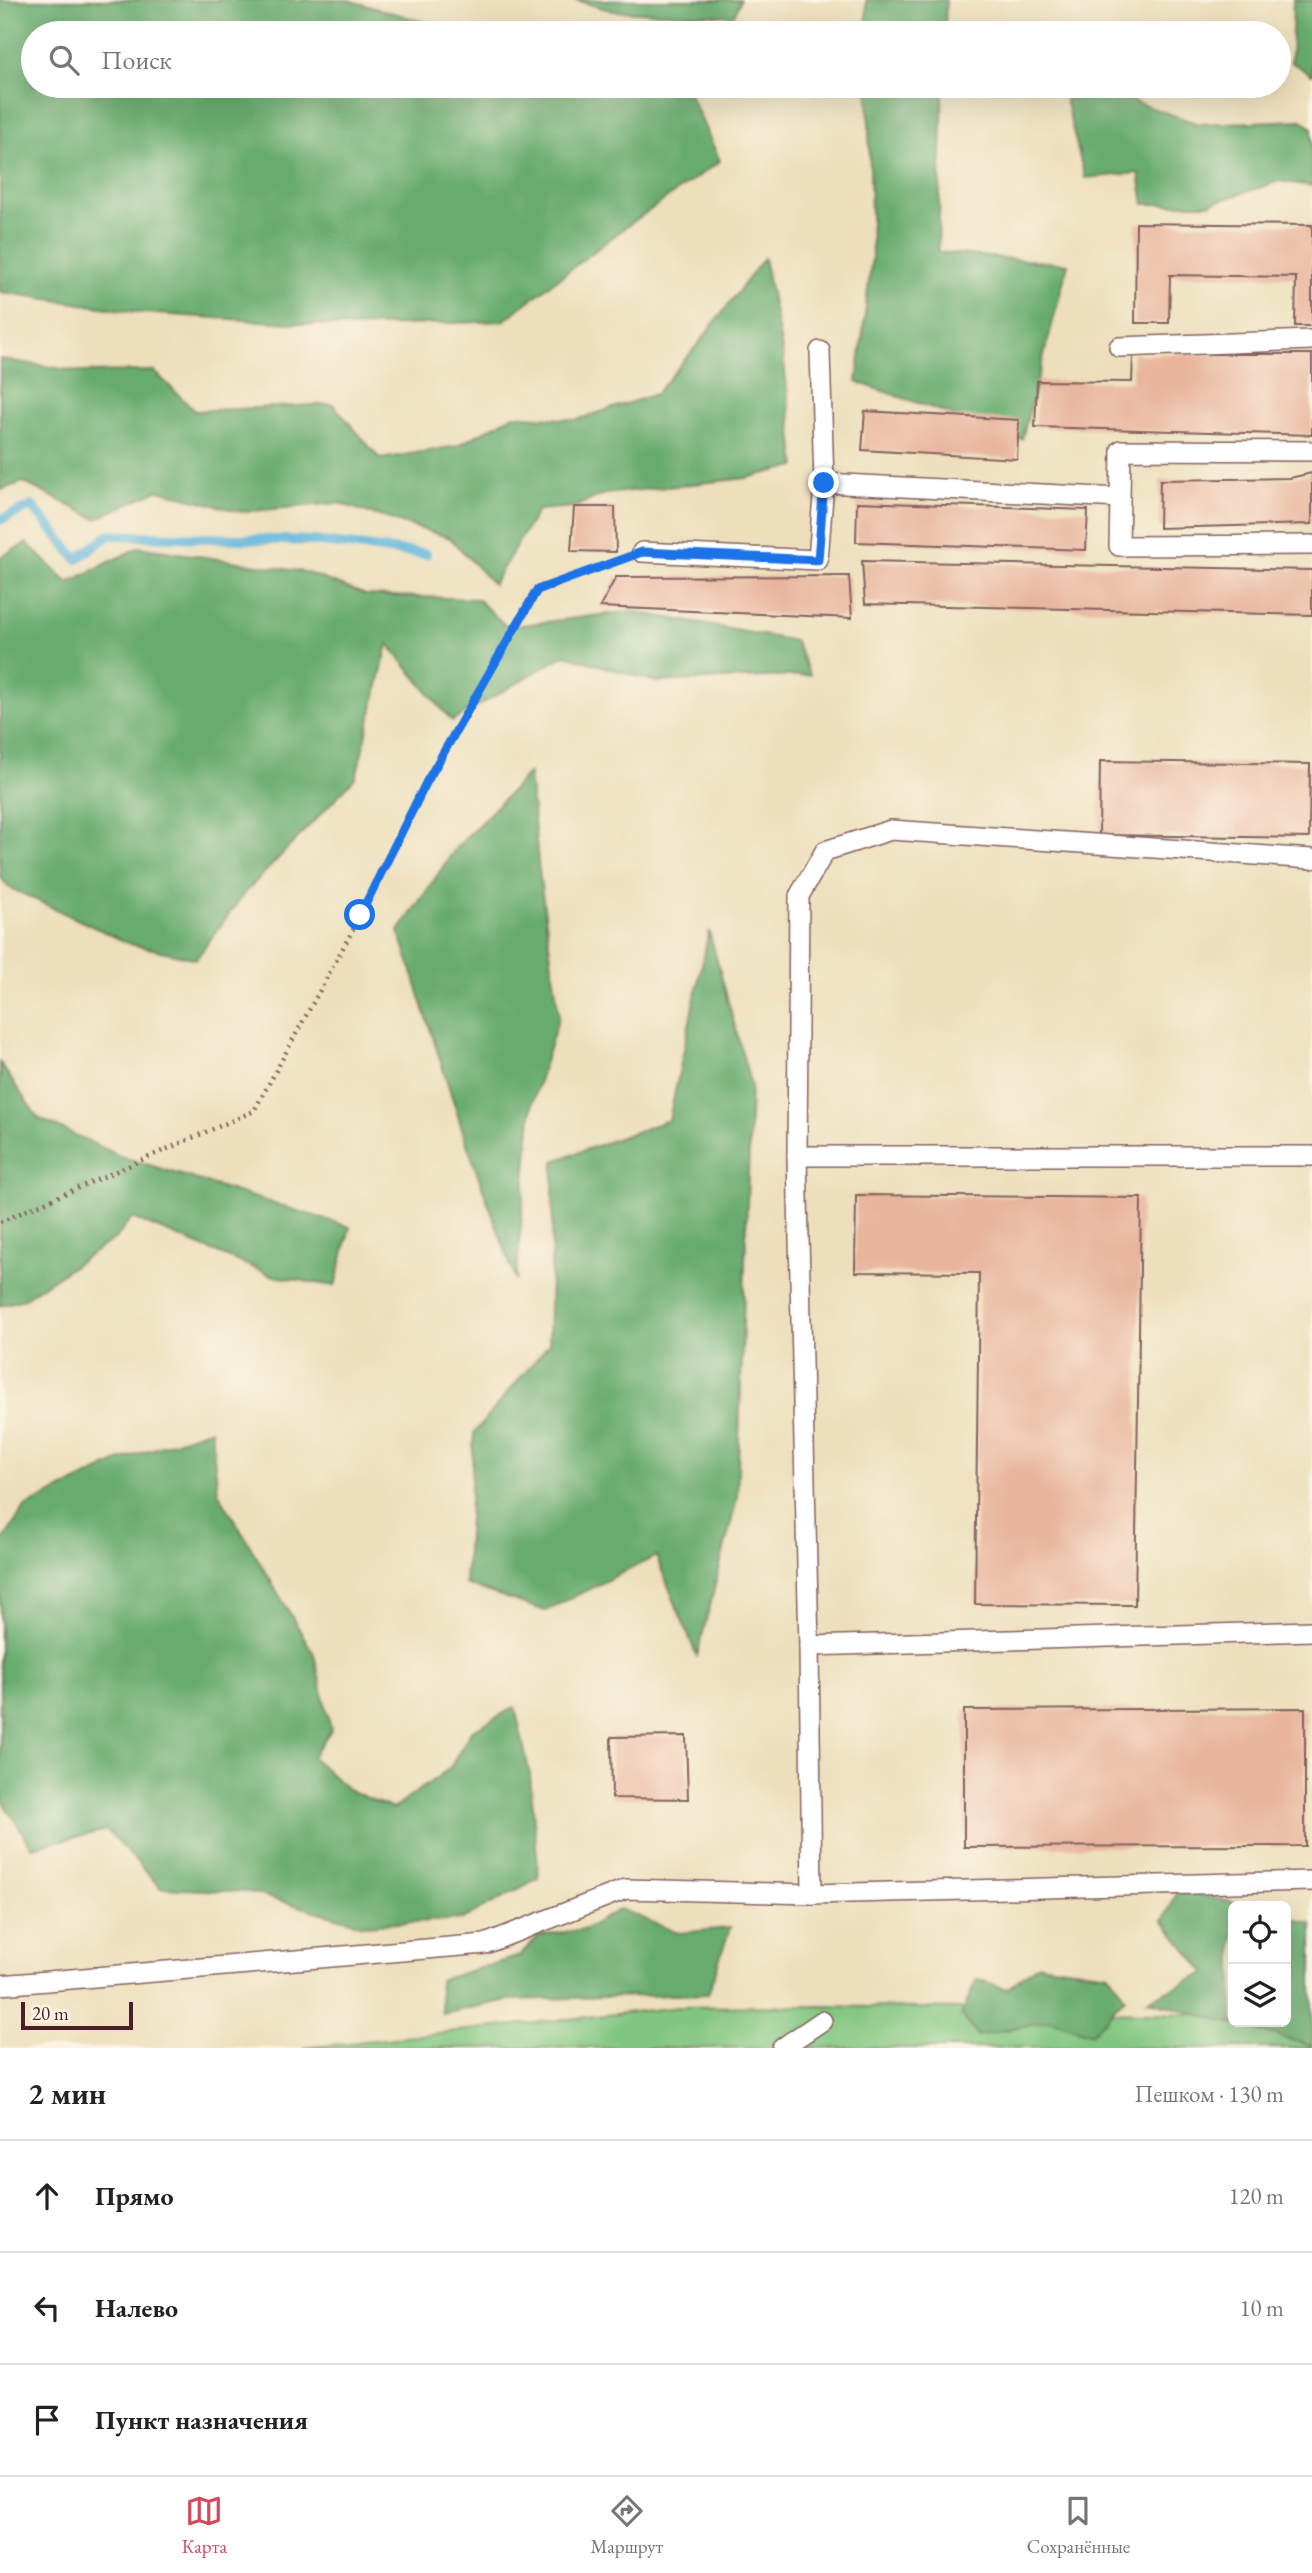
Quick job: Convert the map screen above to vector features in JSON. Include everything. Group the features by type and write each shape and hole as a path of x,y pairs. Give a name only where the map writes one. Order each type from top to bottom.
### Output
{"lane":[{"path":"1119,346 1312,340"},
{"path":"642,552 818,560 824,483 820,351"},
{"path":"1312,451 1121,450 1119,546 1312,545"},
{"path":"824,483 1120,498"},
{"path":"812,1894 797,1156 799,896 825,850 891,830 1312,859"},
{"path":"797,1156 1312,1156"},
{"path":"809,1646 1312,1631"},
{"path":"0,1985 485,1944 626,1889 812,1894 1312,1881"},
{"path":"782,2048 822,2021"}],"path":[{"path":"0,1222 254,1111 360,915 426,783 537,590 642,552"}],"green space":[{"path":"0,0 348,0 421,21 21,21 21,98 691,98 720,161 623,229 503,321 351,327 142,313 0,292"},
{"path":"575,0 740,0 734,16 613,11"},
{"path":"866,0 946,0 945,21 867,21"},
{"path":"1293,0 1312,0 1312,75 1291,62"},
{"path":"868,98 943,98 938,252 1068,264 1022,439 857,382 872,256"},
{"path":"1123,98 1199,124 1302,120 1312,128 1312,186 1280,181 1208,204 1144,204 1139,173 1085,178 1065,99"},
{"path":"764,258 783,354 796,466 746,478 605,494 574,507 538,510 493,584 450,538 338,503 241,512 158,490 96,519 23,482 0,490 0,359 82,372 154,371 195,411 333,404 380,459 457,446 514,415 576,420 656,394"},
{"path":"27,543 68,583 139,547 305,572 366,595 477,599 507,627 630,611 795,641 810,675 656,682 565,655 452,721 388,644 356,777 243,895 196,959 130,944 8,887 0,876 0,557"},
{"path":"529,773 559,1016 532,1104 516,1281 467,1144 399,931 456,848"},
{"path":"709,931 751,1086 737,1499 697,1656 656,1556 545,1611 465,1584 474,1433 549,1344 554,1161 669,1120"},
{"path":"0,1063 38,1118 120,1156 350,1227 335,1286 274,1276 132,1218 117,1237 23,1299 0,1306"},
{"path":"211,1429 218,1492 314,1654 331,1730 312,1757 347,1789 393,1809 450,1768 471,1731 515,1707 530,1775 539,1878 463,1919 364,1925 250,1892 161,1888 107,1830 32,1847 3,1802 0,1785 0,1545 25,1507 116,1462"},
{"path":"1178,1891 1228,1901 1228,2023 1147,2000 1206,1973 1163,1921"},
{"path":"620,1909 678,1933 730,1928 708,1994 508,2000 442,2014 439,1980 520,1956 539,1936 585,1929"},
{"path":"1291,1918 1312,1924 1312,2046 1244,2027 1291,2027"},
{"path":"1038,1964 1109,1974 1125,1997 1092,2034 1050,2020 978,2036 961,2016 977,1979 1007,1989"},
{"path":"823,2006 1228,2015 1228,2027 1291,2027 1291,2021 1312,2016 1312,2048 303,2048 679,2007"}],"building":[{"path":"1136,223 1312,225 1312,326 1295,326 1296,277 1170,275 1169,323 1135,323"},
{"path":"1133,354 1312,354 1312,435 1035,427 1037,381 1132,382"},
{"path":"865,411 1019,420 1017,459 862,450"},
{"path":"1312,473 1312,524 1159,528 1160,480 1290,478"},
{"path":"857,502 1088,510 1086,550 856,542"},
{"path":"574,507 615,507 616,552 571,551"},
{"path":"862,561 1312,570 1312,615 865,604"},
{"path":"849,576 852,618 600,607 616,577"},
{"path":"1100,761 1310,764 1309,838 1099,835"},
{"path":"856,1195 1141,1198 1135,1605 975,1604 979,1273 855,1272"},
{"path":"1305,1708 1305,1846 964,1847 964,1710"},
{"path":"686,1736 688,1799 612,1798 611,1737"}],"waterway":[{"path":"0,520 32,506 77,559 109,535 312,541 426,554"}],"route":[{"path":"360,915 426,783 537,590 642,552 818,560 824,483"}]}
